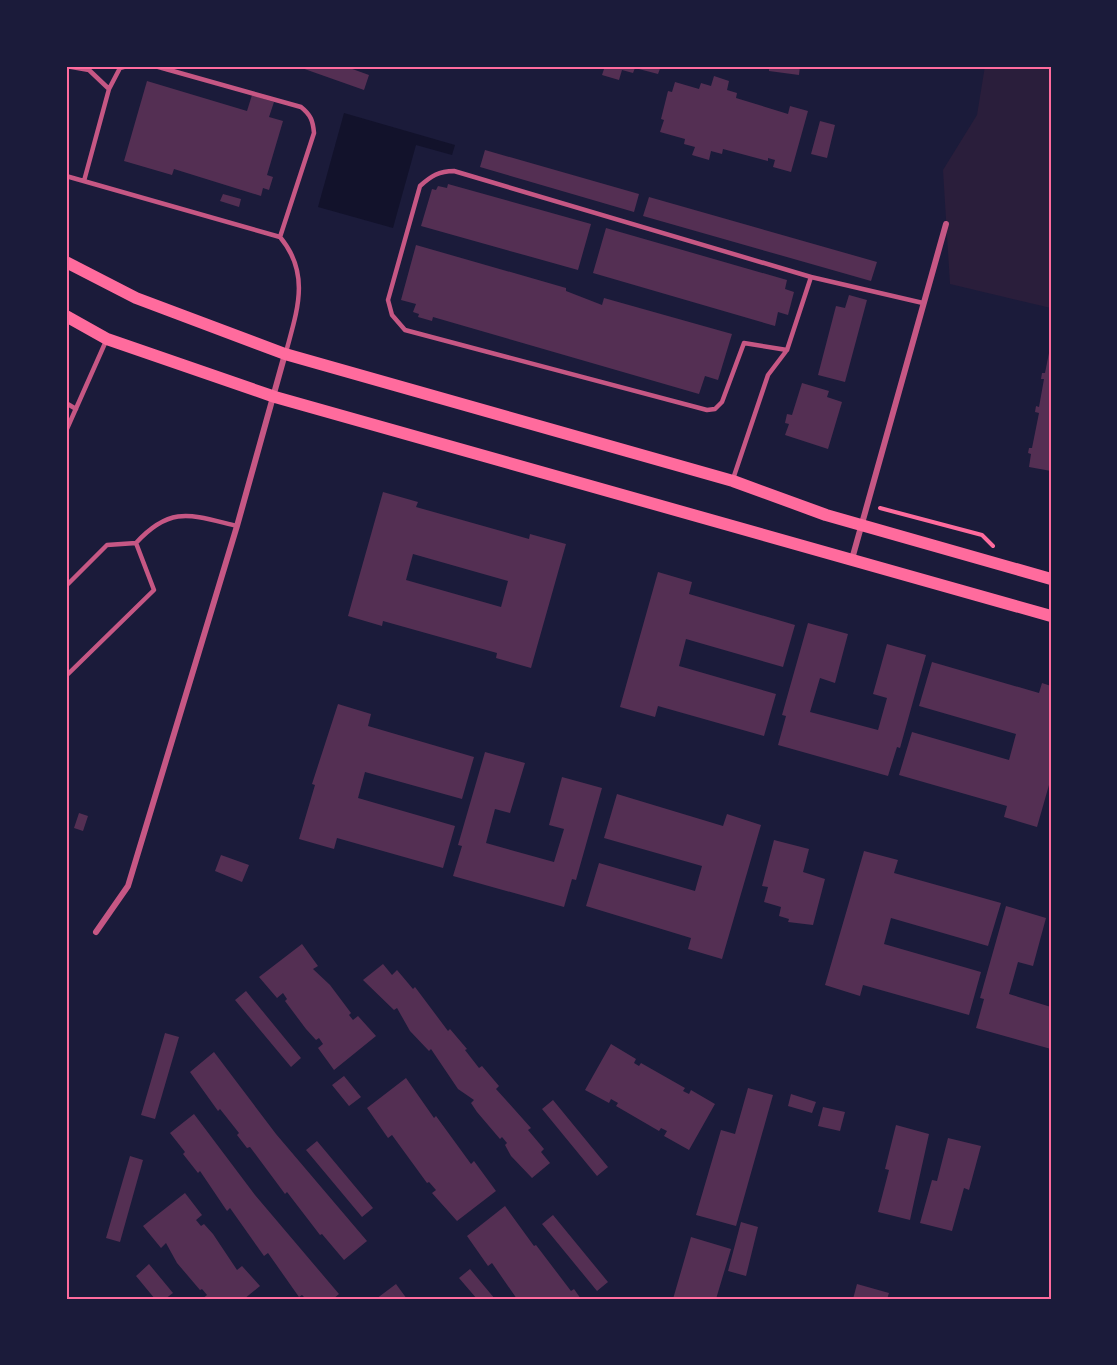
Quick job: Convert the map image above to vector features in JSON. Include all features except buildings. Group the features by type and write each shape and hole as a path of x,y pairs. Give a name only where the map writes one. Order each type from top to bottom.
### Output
{"main road":[{"path":"66,261 136,298 285,354 733,481 861,525 1051,579"},
{"path":"66,316 107,339 275,397 1051,616"}],"street":[{"path":"852,559 946,224"},
{"path":"96,932 129,886 275,397 285,354"}],"lane":[{"path":"66,66 89,70 109,89"},
{"path":"84,181 109,89 120,68 127,66"},
{"path":"155,66 301,107 308,113 313,122 314,133 280,237"},
{"path":"787,350 744,344 722,402 715,409 707,410 405,330 392,315 388,300 420,186 431,176 443,171 454,171 811,277 923,303"},
{"path":"66,176 280,237 291,249 300,276 297,312 285,354"},
{"path":"733,481 768,375 787,350 811,277"},
{"path":"66,431 107,339"},
{"path":"66,403 76,409"},
{"path":"66,586 107,545 136,543 153,525 176,515 202,517 237,526"},
{"path":"66,676 154,590 136,543"}],"path":[{"path":"882,507 982,535"}],"shaded area":[{"path":"985,66 1051,66 1051,308 950,284 943,170 977,115"},
{"path":"344,113 455,145 452,155 416,145 393,228 318,207"}]}
